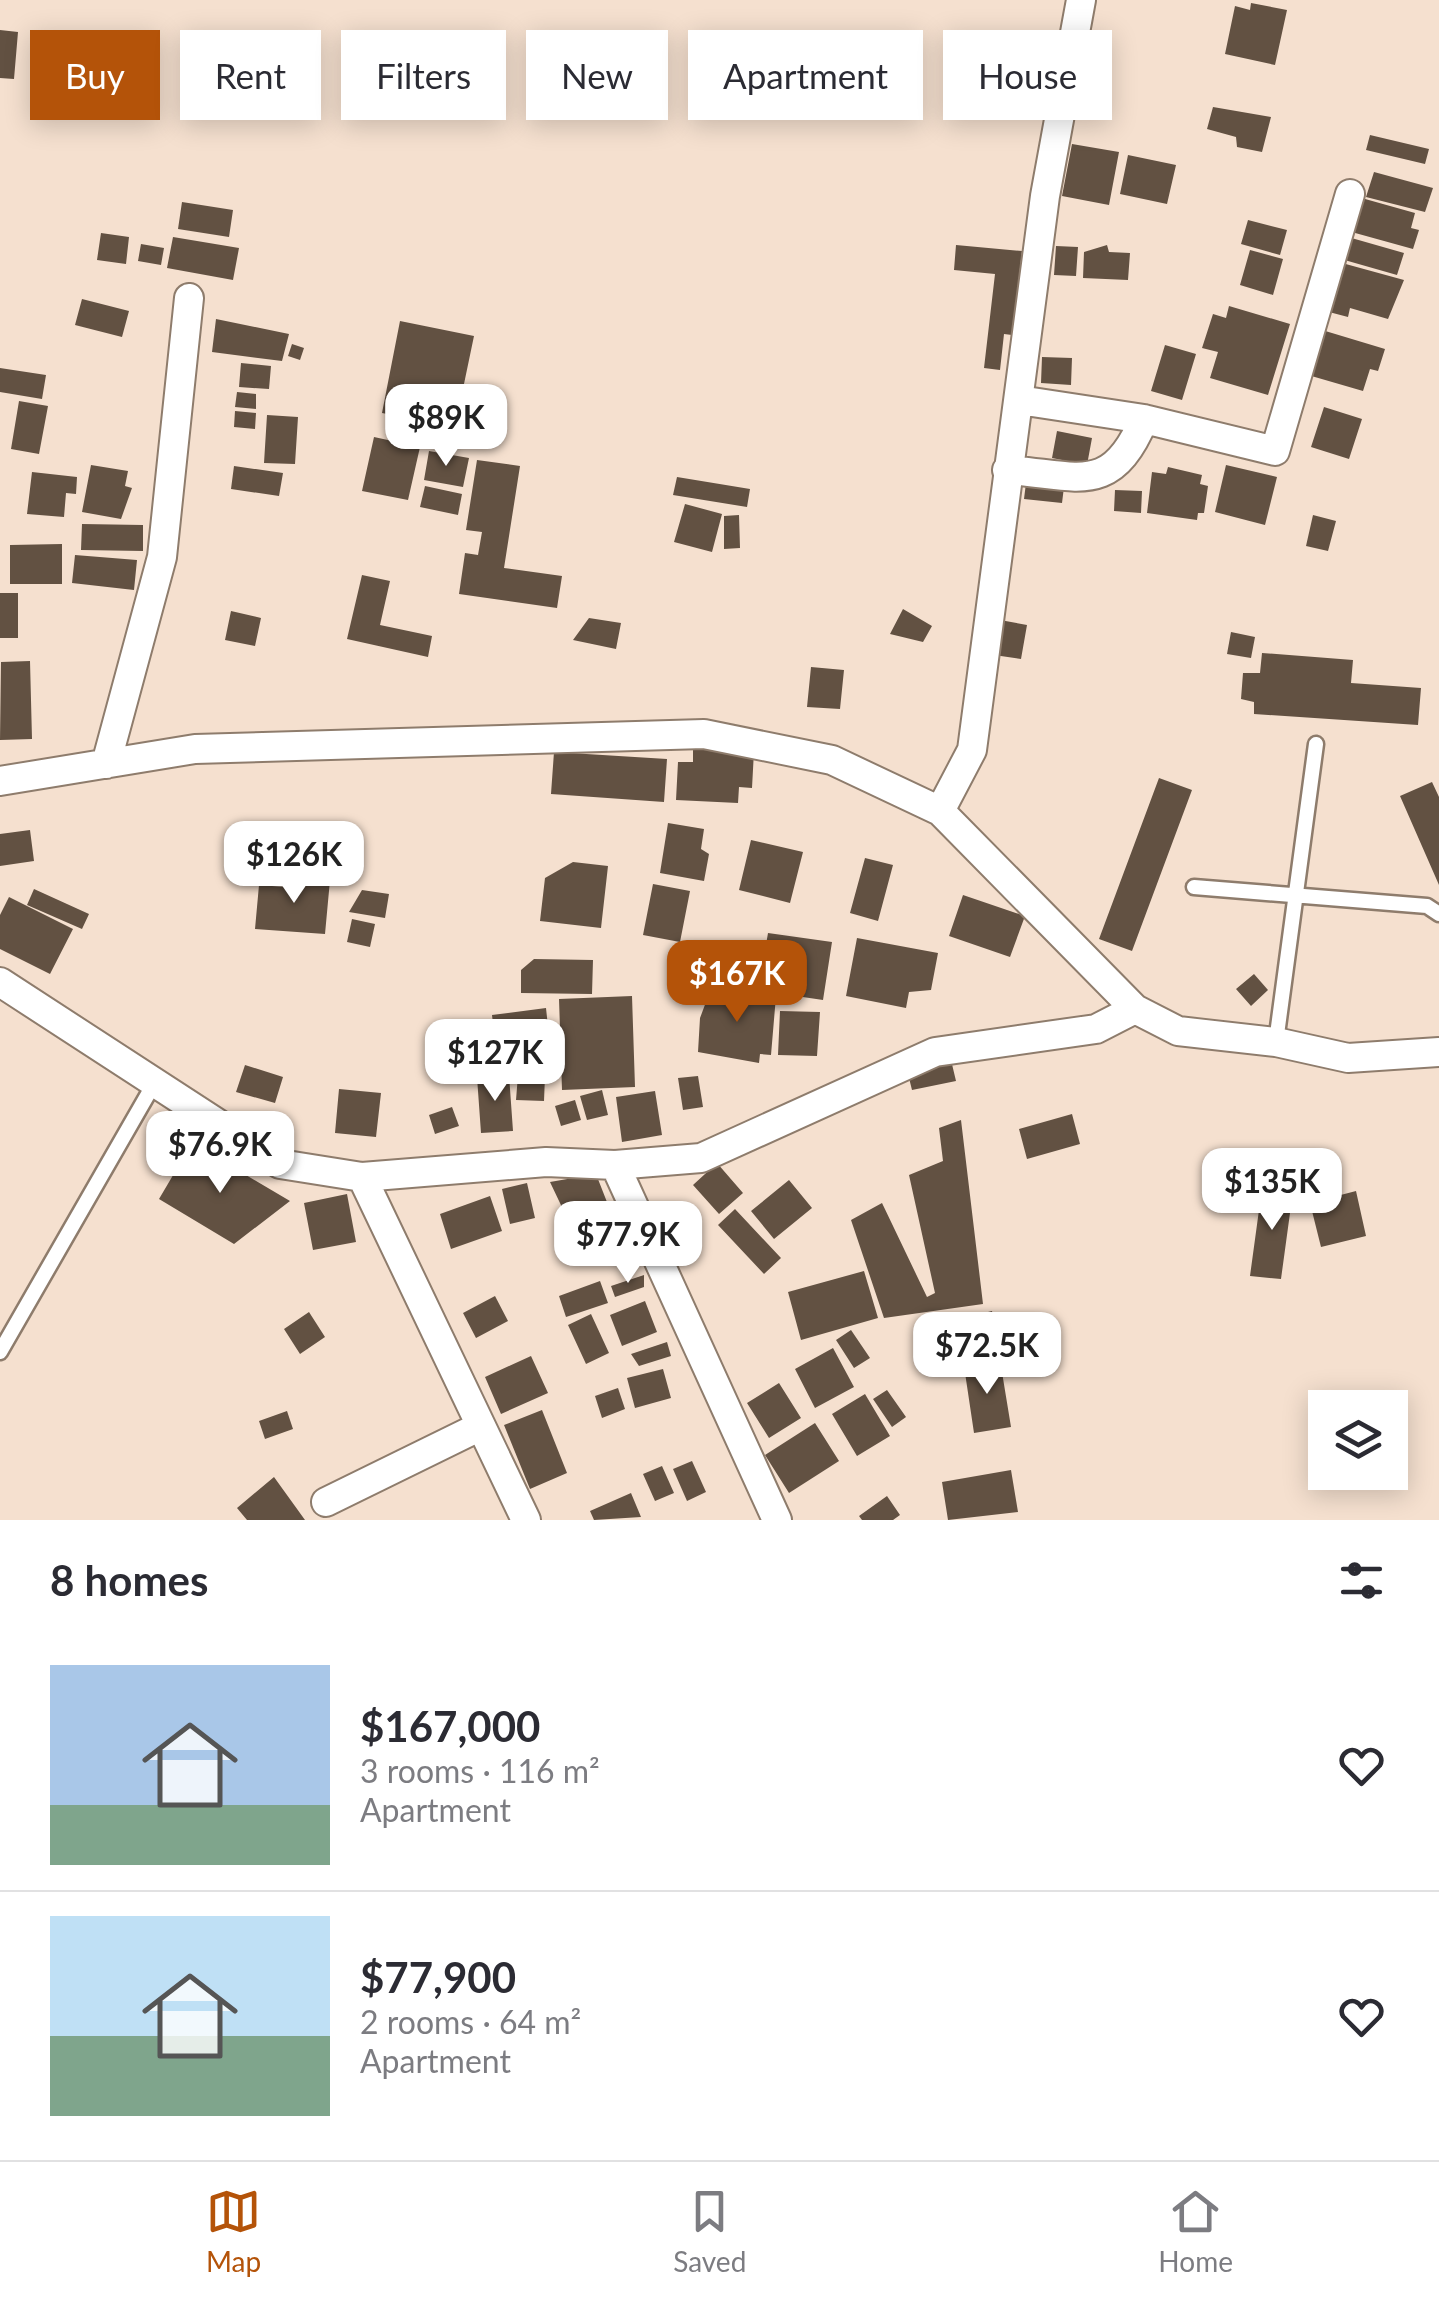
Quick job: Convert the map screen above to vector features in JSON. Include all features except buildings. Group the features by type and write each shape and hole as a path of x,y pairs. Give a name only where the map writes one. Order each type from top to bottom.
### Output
{"street":[{"path":"940,810 972,750 1045,196 1081,0"},
{"path":"1019,400 1144,419 1275,451 1350,194"},
{"path":"106,764 162,556 189,298"},
{"path":"1008,470 1088,478 1110,471 1131,449 1144,419"},
{"path":"0,781 195,749 704,734 832,760 940,810 1134,1009 1178,1031 1276,1042 1348,1058 1439,1052"},
{"path":"0,982 280,1164 362,1177 546,1162 615,1165 701,1158 935,1052 1096,1029 1134,1009"},
{"path":"615,1165 778,1520"},
{"path":"362,1177 526,1520"},
{"path":"326,1502 481,1426"}],"lane":[{"path":"1276,1042 1316,744"},
{"path":"1194,887 1427,906 1439,914"},
{"path":"0,1352 155,1082"}]}
